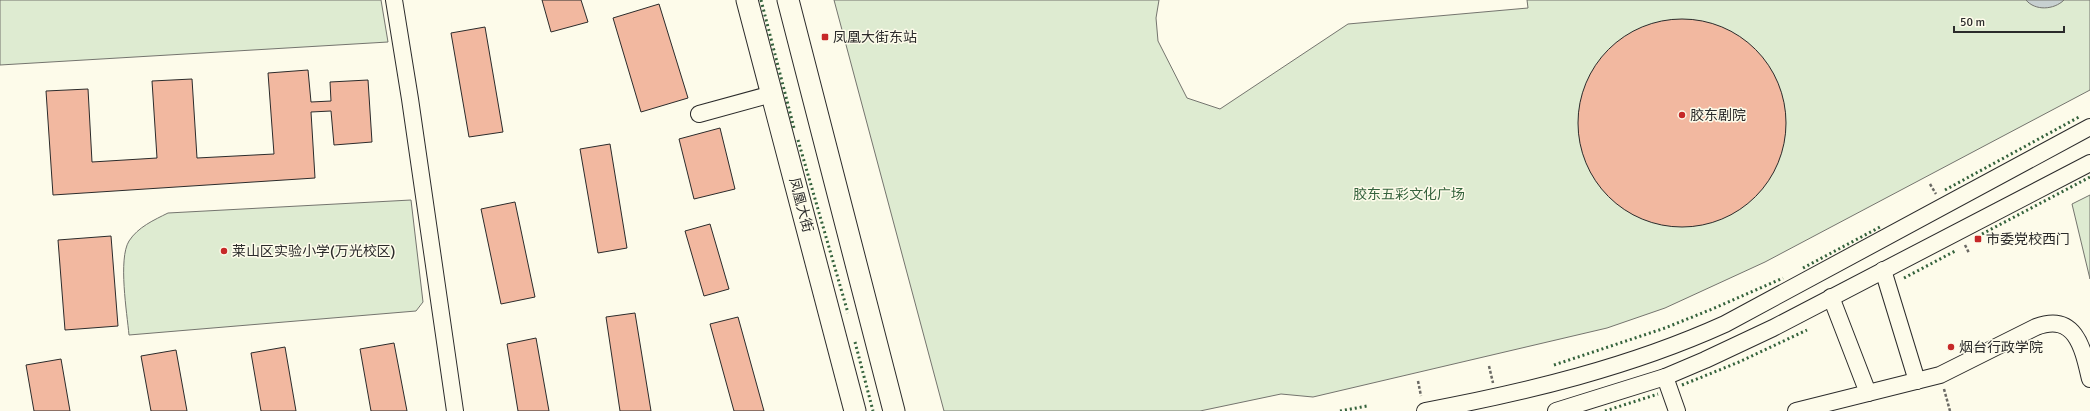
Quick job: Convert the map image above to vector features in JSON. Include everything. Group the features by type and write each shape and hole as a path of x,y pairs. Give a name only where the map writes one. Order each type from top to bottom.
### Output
{"main road":[{"name":"凤凰大街","path":"748,0 852,406"},
{"path":"788,0 894,411"}],"street":[{"path":"394,0 410,99 455,411"},
{"path":"699,114 772,94"},
{"path":"1425,411 1459,408 1614,365 1692,338 1725,324 2090,127"},
{"path":"1556,411 1665,377 1773,328 2090,163"},
{"path":"1883,270 1917,381"},
{"path":"1832,297 1868,392"},
{"path":"1796,411 1940,375 2036,326 2058,322 2069,328 2078,341 2090,379"},
{"path":"1665,377 1677,411"}],"path":[{"path":"1940,375 1950,411"}],"green space":[{"path":"0,0 381,0 388,42 0,65"},
{"name":"胶东五彩文化广场","path":"834,0 1159,0 1156,18 1158,41 1187,98 1220,109 1348,24 1528,8 1527,0 2090,0 2090,90 1765,262 1665,308 1607,328 1313,397 1281,394 1200,411 944,411"},
{"path":"2090,195 2090,279 2072,204"},
{"path":"411,200 423,302 416,311 129,335 124,286 124,260 126,249 129,241 137,232 157,218 168,213"}],"shaded area":[{"path":"2026,0 2064,0 2055,6 2045,8 2034,6"}],"building":[{"path":"542,0 581,0 588,22 551,32"},
{"path":"659,4 688,98 641,112 613,18"},
{"name":"胶东剧院","path":"1682,19 1702,21 1722,27 1748,43 1762,57 1778,83 1784,103 1786,123 1784,143 1778,163 1762,189 1748,203 1722,219 1702,225 1682,227 1662,225 1642,219 1616,203 1602,189 1586,163 1580,143 1578,123 1580,103 1586,83 1602,57 1616,43 1642,27 1662,21"},
{"path":"485,27 503,132 469,137 451,33"},
{"path":"308,70 311,102 331,101 330,82 368,80 372,142 334,145 331,111 311,112 315,178 53,195 46,91 88,89 92,162 157,158 152,81 192,79 197,158 274,154 268,73"},
{"path":"720,128 735,189 694,199 679,139"},
{"path":"610,144 627,248 598,253 580,149"},
{"path":"515,202 535,297 501,304 481,209"},
{"path":"710,224 729,289 704,296 685,231"},
{"path":"111,236 118,326 65,330 58,240"},
{"path":"635,313 651,411 620,411 606,317"},
{"path":"738,317 764,411 734,411 710,324"},
{"path":"536,338 549,411 518,411 507,344"},
{"path":"394,343 407,411 371,411 360,349"},
{"path":"285,347 296,411 261,411 251,353"},
{"path":"176,350 187,411 151,411 141,356"},
{"path":"61,359 70,411 34,411 26,365"}],"hedge":[{"path":"761,0 794,128"},
{"path":"1945,190 2079,117"},
{"path":"798,140 848,313"},
{"path":"1982,234 2090,177"},
{"path":"1803,268 1880,227"},
{"path":"1904,278 1957,250"},
{"path":"1554,365 1665,328 1783,278"},
{"path":"1682,385 1739,362 1807,330"},
{"path":"855,342 873,411"},
{"path":"1605,411 1658,394"},
{"path":"1340,411 1367,406"}],"place":[{"name":"凤凰大街东站","path":"825,37"},
{"name":"胶东剧院","path":"1682,115"},
{"name":"市委党校西门","path":"1978,239"},
{"name":"莱山区实验小学(万光校区)","path":"224,251"},
{"name":"烟台行政学院","path":"1951,347"}]}
